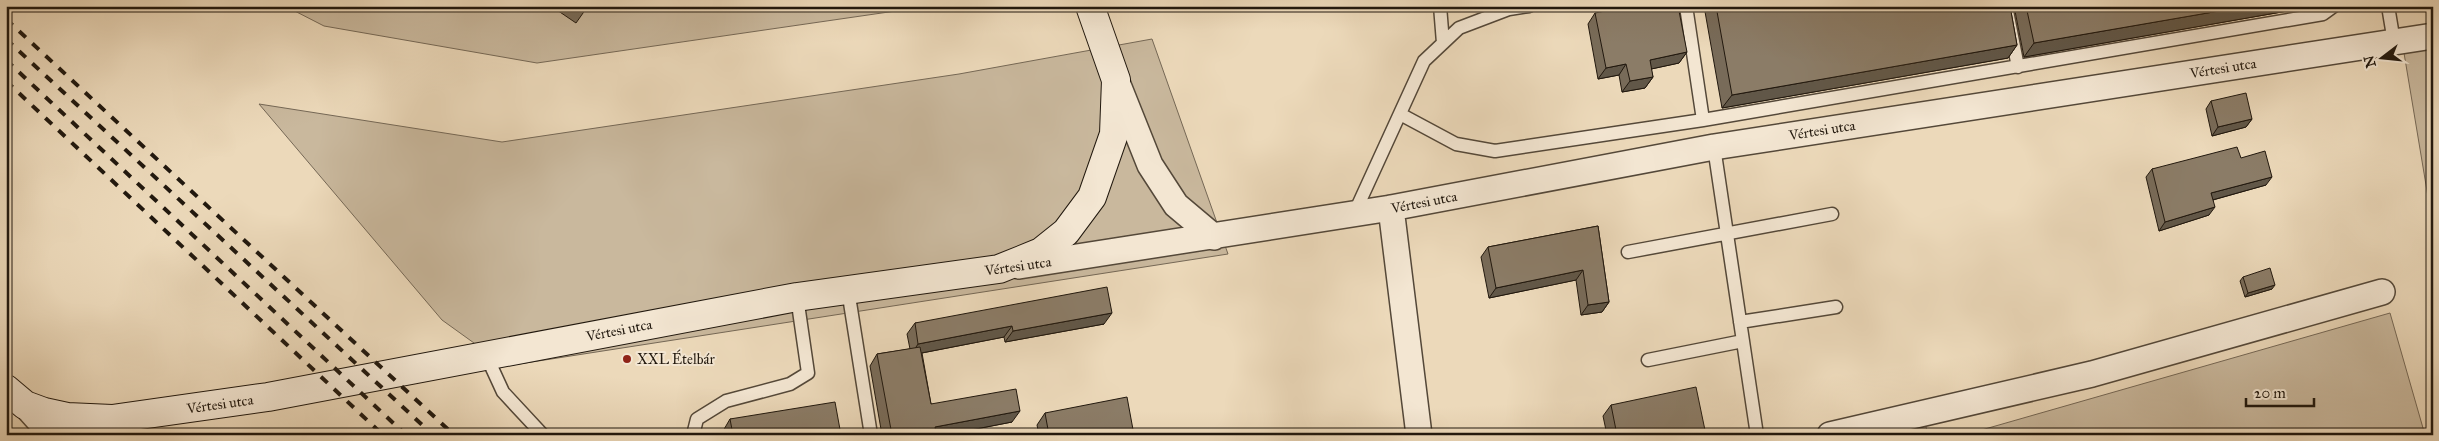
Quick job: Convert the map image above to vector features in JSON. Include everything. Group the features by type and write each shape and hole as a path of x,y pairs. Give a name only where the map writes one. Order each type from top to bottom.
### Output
{"street":[{"path":"1090,6 1116,80 1150,165 1176,204 1214,236"},
{"name":"Vértesi utca","path":"16,397 67,417 112,418 268,397 797,296 999,269 1354,214 1714,147 2433,36"},
{"path":"999,269 1041,252 1066,232 1092,196 1114,134 1116,80"},
{"path":"1391,208 1419,435"},
{"path":"1830,435 2092,374 2382,292"},
{"path":"16,397 52,435"}],"lane":[{"path":"1440,6 1443,42"},
{"path":"1354,214 1424,61 1459,28 1509,9 1529,6"},
{"path":"1686,6 1703,120"},
{"path":"2006,6 2018,67"},
{"path":"1400,114 1456,144 1495,152 1703,120 2323,14 2334,6"},
{"path":"2388,6 2394,42"},
{"path":"1714,147 1757,435"},
{"path":"1628,252 1832,214"},
{"path":"848,290 871,435"},
{"path":"693,435 697,419 726,401 790,384 808,373 797,296"},
{"path":"1740,322 1836,307"},
{"path":"1648,360 1743,341"},
{"path":"486,355 503,392 543,435"}],"shaded area":[{"path":"285,6 930,6 537,63 324,26"},
{"path":"1152,39 1228,254 506,366 442,320 259,104 502,142 959,74"},
{"path":"2433,49 2433,227 2404,53"},
{"path":"2390,313 2425,435 1964,435"},
{"path":"1924,422 1929,435 1882,435"}],"building":[{"path":"575,6 588,6 583,12"},
{"path":"1631,6 1678,6 1687,52 1650,60 1653,77 1630,81 1626,64 1606,68 1595,13"},
{"path":"1716,6 2010,6 2017,45 1732,95"},
{"path":"2026,6 2248,6 2034,43"},
{"path":"2246,93 2252,119 2218,127 2211,101"},
{"path":"2237,147 2241,158 2265,151 2272,177 2211,193 2215,207 2165,222 2152,169"},
{"path":"1598,226 1609,302 1588,305 1583,270 1496,288 1488,247"},
{"path":"2270,268 2275,285 2248,293 2243,277"},
{"path":"1107,287 1112,313 1013,331 1012,326 918,344 915,323"},
{"path":"920,347 931,404 1016,389 1020,411 935,427 936,432 919,435 892,435 877,354"},
{"path":"1696,387 1706,435 1617,435 1611,405"},
{"path":"1127,397 1134,435 1049,435 1045,413"},
{"path":"835,402 841,435 733,435 730,419"}],"railway":[{"path":"6,19 454,435"},
{"path":"6,39 433,435"},
{"path":"6,60 406,435"},
{"path":"6,81 383,435"}],"place":[{"name":"XXL Ételbár","path":"627,359"}]}
